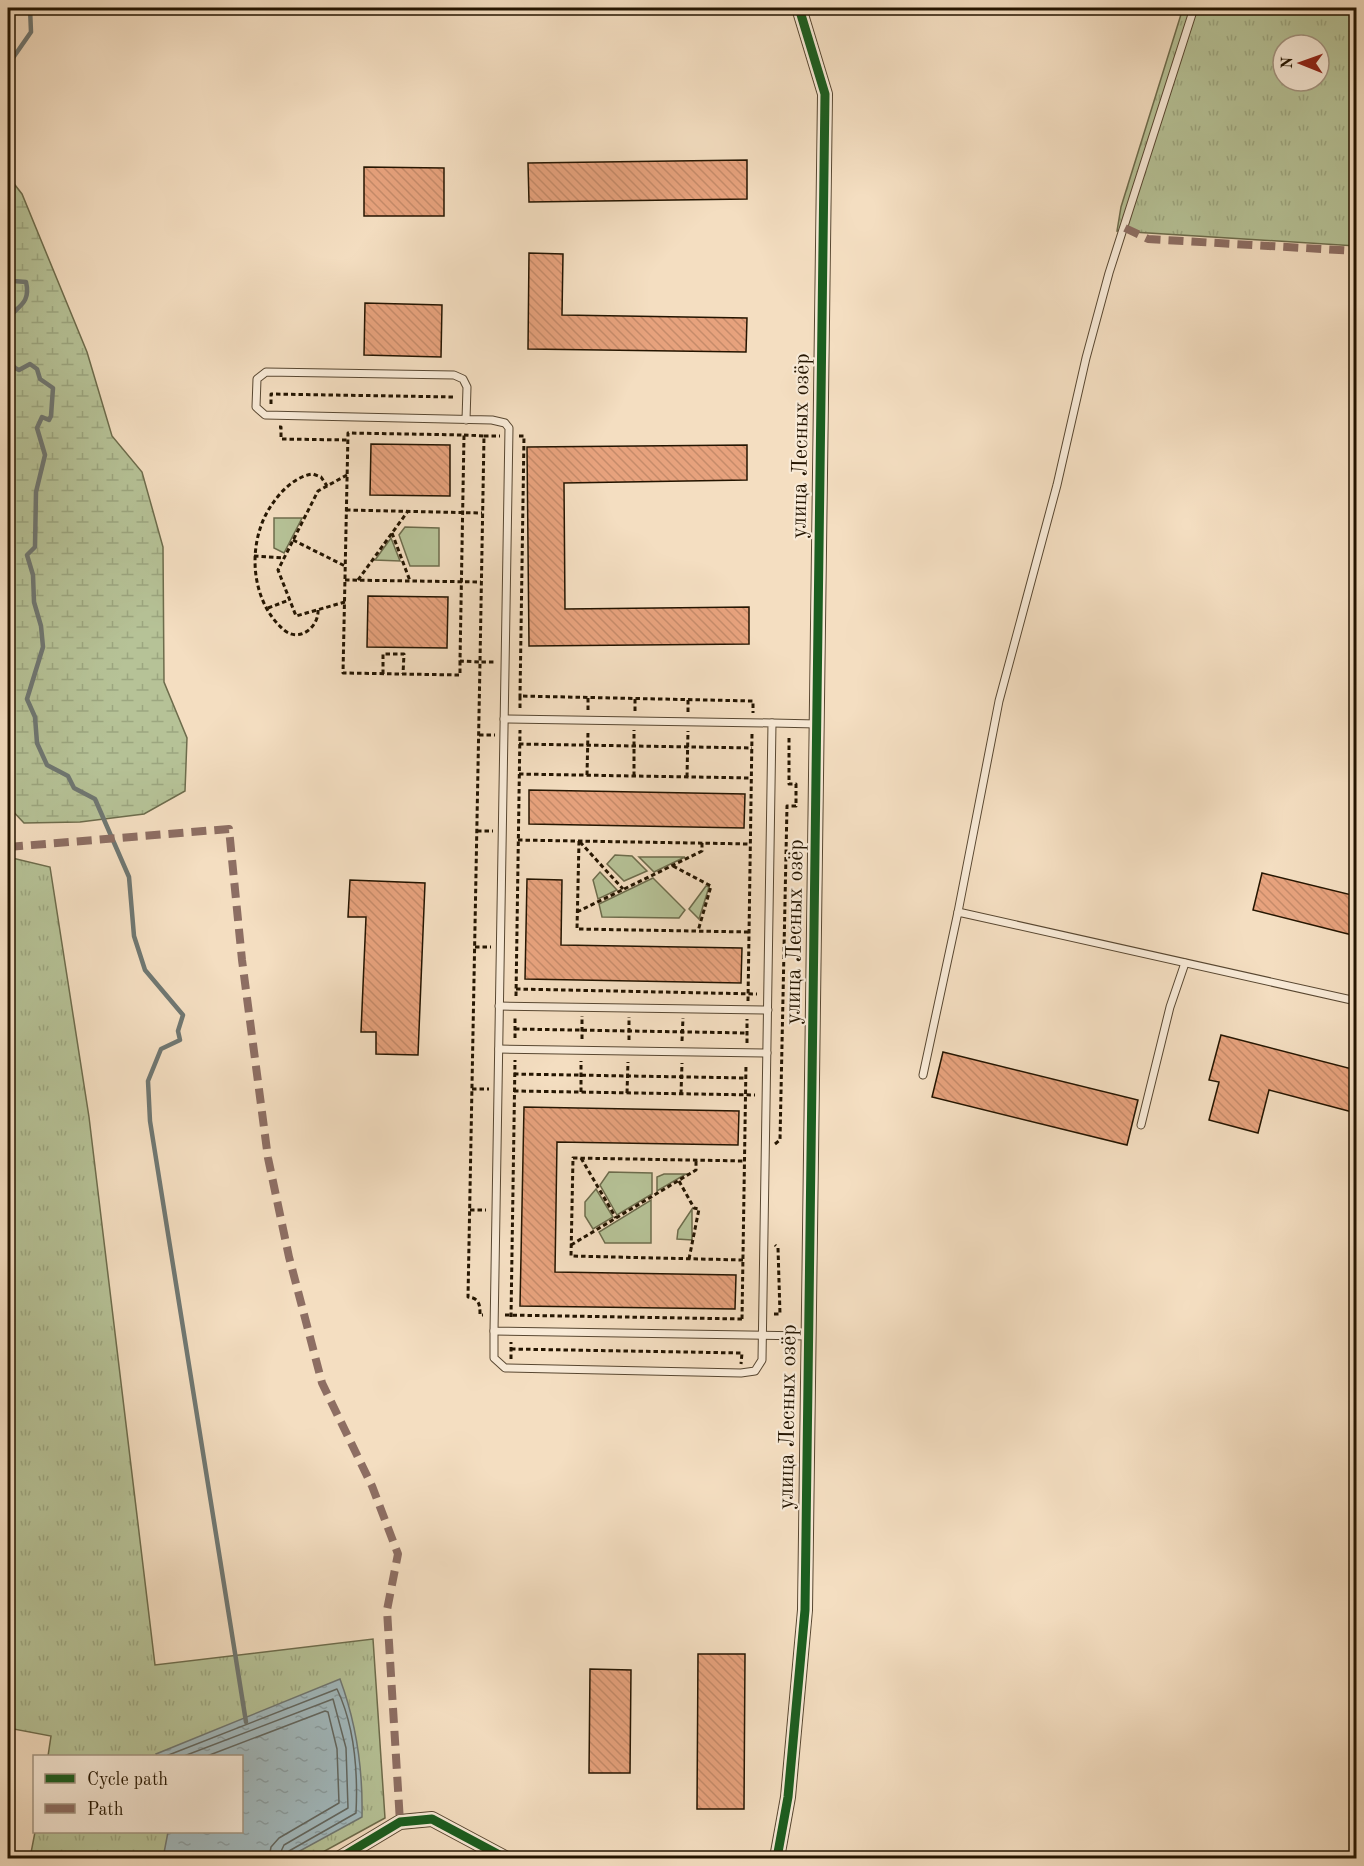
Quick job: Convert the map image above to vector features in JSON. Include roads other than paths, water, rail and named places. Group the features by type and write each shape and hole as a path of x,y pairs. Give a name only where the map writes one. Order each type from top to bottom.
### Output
{"street":[{"name":"улица Лесных озёр","path":"777,1858 788,1797 805,1610 825,94 799,8"},
{"path":"340,1858 400,1822 432,1819 504,1858"}],"lane":[{"path":"923,1075 958,912 999,701 1057,485 1086,358 1109,273 1194,8"},
{"path":"466,420 467,387 463,379 454,375 266,372 257,379 256,407 265,415 506,423 510,434 494,1315 494,1358 505,1368 741,1373 755,1371 762,1360 772,723"},
{"path":"504,719 817,724"},
{"path":"958,912 1356,1000"},
{"path":"1141,1125 1170,1007 1185,963"},
{"path":"499,1006 768,1010"},
{"path":"498,1049 767,1053"},
{"path":"494,1331 809,1336"}],"water":[{"path":"340,1679 351,1713 358,1747 362,1817 287,1858 163,1858 168,1833 243,1833 243,1755 156,1754"}],"waterway":[{"path":"8,65 31,32 30,8"},
{"path":"8,276 13,281 26,282 27,290 24,302 10,316 8,336"},
{"path":"8,358 19,370 30,364 37,369 40,379 53,388 51,416 49,420 42,417 37,428 45,455 36,492 35,547 27,555 33,575 34,602 41,626 43,647 27,699 35,717 37,743 47,765 68,776 74,788 95,799 129,877 134,936 145,970 183,1015 178,1031 180,1040 161,1049 148,1081 150,1121 246,1722"}]}
